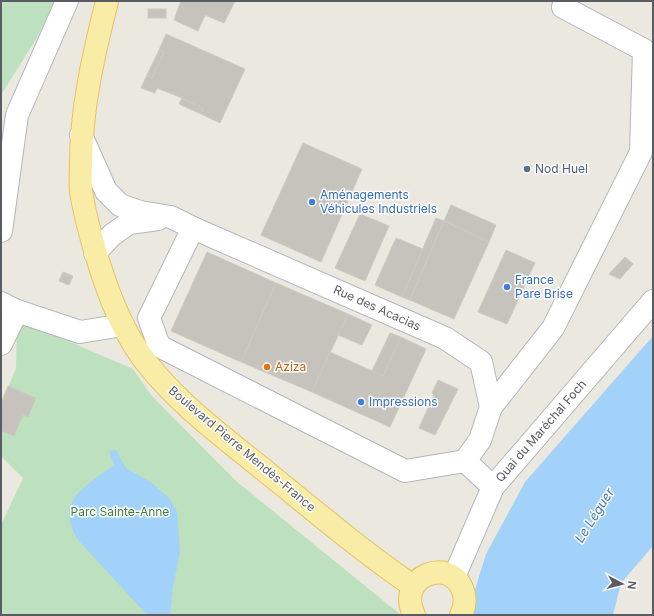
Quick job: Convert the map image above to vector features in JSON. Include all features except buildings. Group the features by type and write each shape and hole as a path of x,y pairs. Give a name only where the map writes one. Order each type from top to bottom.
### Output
{"main road":[{"name":"Boulevard Pierre Mendès-France","path":"107,1 96,43 81,136 81,190 95,253 111,300 123,325 145,361 174,394 335,527 384,566 413,586"},
{"path":"414,615 410,605 410,595 413,586 426,574 435,572 445,573 454,577 462,586 465,595 465,605 462,615"}],"street":[{"path":"1,231 17,115 67,1"},
{"path":"193,228 149,318 159,346 405,471 465,462 480,440 491,407 553,328 641,152 644,50 563,7"},
{"name":"Rue des Acacias","path":"81,136 106,191 120,205 140,212 171,217 445,338 481,362 491,407"},
{"path":"95,253 112,236 129,223 171,217"},
{"name":"Quai du Maréchal Foch","path":"454,577 493,487 653,301"},
{"path":"1,344 9,307 80,332 123,325"},
{"path":"465,462 493,487"}],"green space":[{"path":"1,1 55,1 38,36 1,95"},
{"name":"Parc Sainte-Anne","path":"17,319 133,369 151,395 236,481 401,615 1,615 1,525 23,478 1,456 1,405 16,368"}],"water":[{"name":"Le Léguer","path":"653,336 653,546 621,583 613,615 467,615 486,554 525,482"},
{"path":"116,450 126,468 152,483 170,499 177,512 180,552 173,587 170,615 147,615 78,540 71,526 69,514 71,504 84,488 114,465 109,451"}],"place":[{"name":"Nod Huel","path":"527,169"},
{"name":"Aménagements Véhicules Industriels","path":"312,202"},
{"name":"France Pare Brise","path":"507,287"},
{"name":"Aziza","path":"267,367"},
{"name":"Impressions","path":"361,402"}]}
